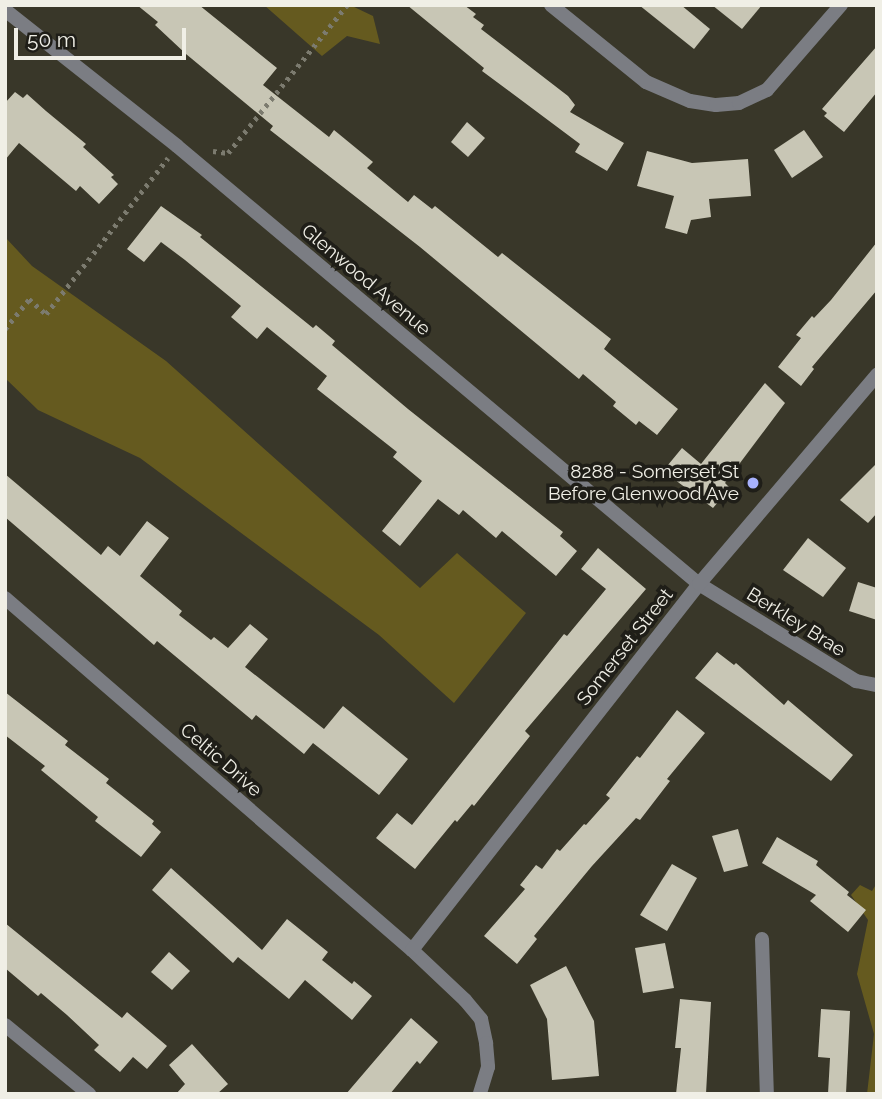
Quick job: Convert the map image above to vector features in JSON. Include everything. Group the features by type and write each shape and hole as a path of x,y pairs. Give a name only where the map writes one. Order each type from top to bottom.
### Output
{"street":[{"path":"551,5 646,82 690,102 716,105 739,103 767,90 841,5"},
{"name":"Glenwood Avenue","path":"5,10 177,146 699,584"},
{"name":"Somerset Street","path":"412,950 699,584 877,375"},
{"name":"Berkley Brae","path":"699,584 856,681 877,685"},
{"name":"Celtic Drive","path":"5,598 412,950 481,1019 488,1067 481,1094"},
{"path":"762,939 767,1094"},
{"path":"5,1024 89,1094"}],"path":[{"path":"5,329 29,299 46,313 177,146 228,153 347,5"}],"shaded area":[{"path":"264,5 350,5 373,16 380,44 347,36 322,56"},
{"path":"5,237 32,266 166,361 420,588 457,553 526,613 454,703 379,635 140,458 38,410 5,378"},
{"path":"877,883 877,1094 867,1094 874,1034 857,974 868,920 851,895 860,885 872,891"}],"building":[{"path":"137,5 199,5 277,68 263,85 329,137 334,130 373,162 367,168 408,202 414,195 432,209 435,206 498,257 502,253 611,339 604,349 678,409 657,435 639,421 636,425 613,406 616,402 583,374 579,379 420,247 270,130 273,126 186,54 155,25 158,22"},
{"path":"407,5 464,5 476,14 473,17 484,25 481,29 568,96 575,105 570,112 624,143 607,171 575,152 580,144 482,71 484,68"},
{"path":"639,5 681,5 710,29 694,49"},
{"path":"712,5 762,5 742,29"},
{"path":"877,46 877,92 844,132 824,116 827,113 822,109"},
{"path":"15,92 23,98 27,94 86,144 83,147 114,175 111,177 118,184 99,204 80,186 76,191 19,143 5,160 5,103"},
{"path":"467,122 485,138 468,157 451,142"},
{"path":"804,130 823,157 792,178 774,150"},
{"path":"647,151 692,163 748,159 751,196 709,199 711,217 691,220 687,234 665,228 674,196 637,186"},
{"path":"161,206 202,235 200,237 313,328 316,325 335,341 332,345 408,409 563,532 560,536 577,551 556,576 502,531 496,538 463,510 459,515 438,499 400,546 382,531 422,481 393,457 397,452 317,389 327,376 267,327 257,339 231,317 241,306 185,260 161,242 144,262 127,249"},
{"path":"877,242 877,290 812,367 814,369 801,386 778,367 801,338 796,335 812,316 814,318 831,300"},
{"path":"765,383 785,403 725,483 730,488 713,508 663,471 682,448 701,464"},
{"path":"877,463 877,513 868,523 840,500"},
{"path":"5,474 101,555 108,546 120,556 147,521 169,538 140,576 182,611 179,615 211,640 214,637 228,648 250,624 268,639 245,667 324,729 343,706 408,759 379,795 313,743 304,754 256,715 252,720 157,641 154,645 5,517"},
{"path":"808,538 846,568 823,597 783,570"},
{"path":"598,548 646,589 525,731 530,736 474,806 472,804 457,822 455,820 415,869 376,838 397,813 412,825 564,634 567,636 606,589 581,569"},
{"path":"858,582 877,588 877,620 849,611"},
{"path":"717,652 734,665 736,663 784,705 788,700 853,755 831,781 695,678"},
{"path":"5,692 68,741 65,745 109,779 106,783 154,821 152,824 161,832 141,857 95,821 98,817 41,770 45,766 5,735"},
{"path":"677,710 705,733 667,779 670,781 640,820 636,818 592,866 534,936 537,939 517,964 484,936 525,889 520,885 536,865 542,869 557,849 560,851 584,824 586,825 610,798 606,795 637,756 640,758"},
{"path":"738,829 748,866 724,872 712,836"},
{"path":"777,837 818,861 816,865 866,910 848,932 810,901 816,895 762,863"},
{"path":"672,864 697,878 667,931 640,915"},
{"path":"171,868 262,950 287,919 328,952 322,960 372,996 352,1020 305,980 289,999 238,957 233,963 152,890"},
{"path":"5,923 122,1018 127,1012 167,1046 147,1069 133,1057 120,1072 94,1050 99,1045 67,1015 41,993 38,996 5,968"},
{"path":"665,943 674,988 643,993 635,948"},
{"path":"169,952 190,971 172,990 151,972"},
{"path":"566,966 594,1021 599,1076 552,1080 547,1019 530,985"},
{"path":"680,999 711,1002 706,1094 676,1094 681,1048 675,1048"},
{"path":"821,1009 850,1011 846,1094 828,1094 830,1058 818,1057"},
{"path":"411,1018 438,1042 420,1064 417,1061 390,1094 346,1094"},
{"path":"192,1044 228,1084 217,1094 176,1094 185,1084 169,1065"}],"place":[{"name":"8288 - Somerset St Before Glenwood Ave","path":"753,483"}]}
